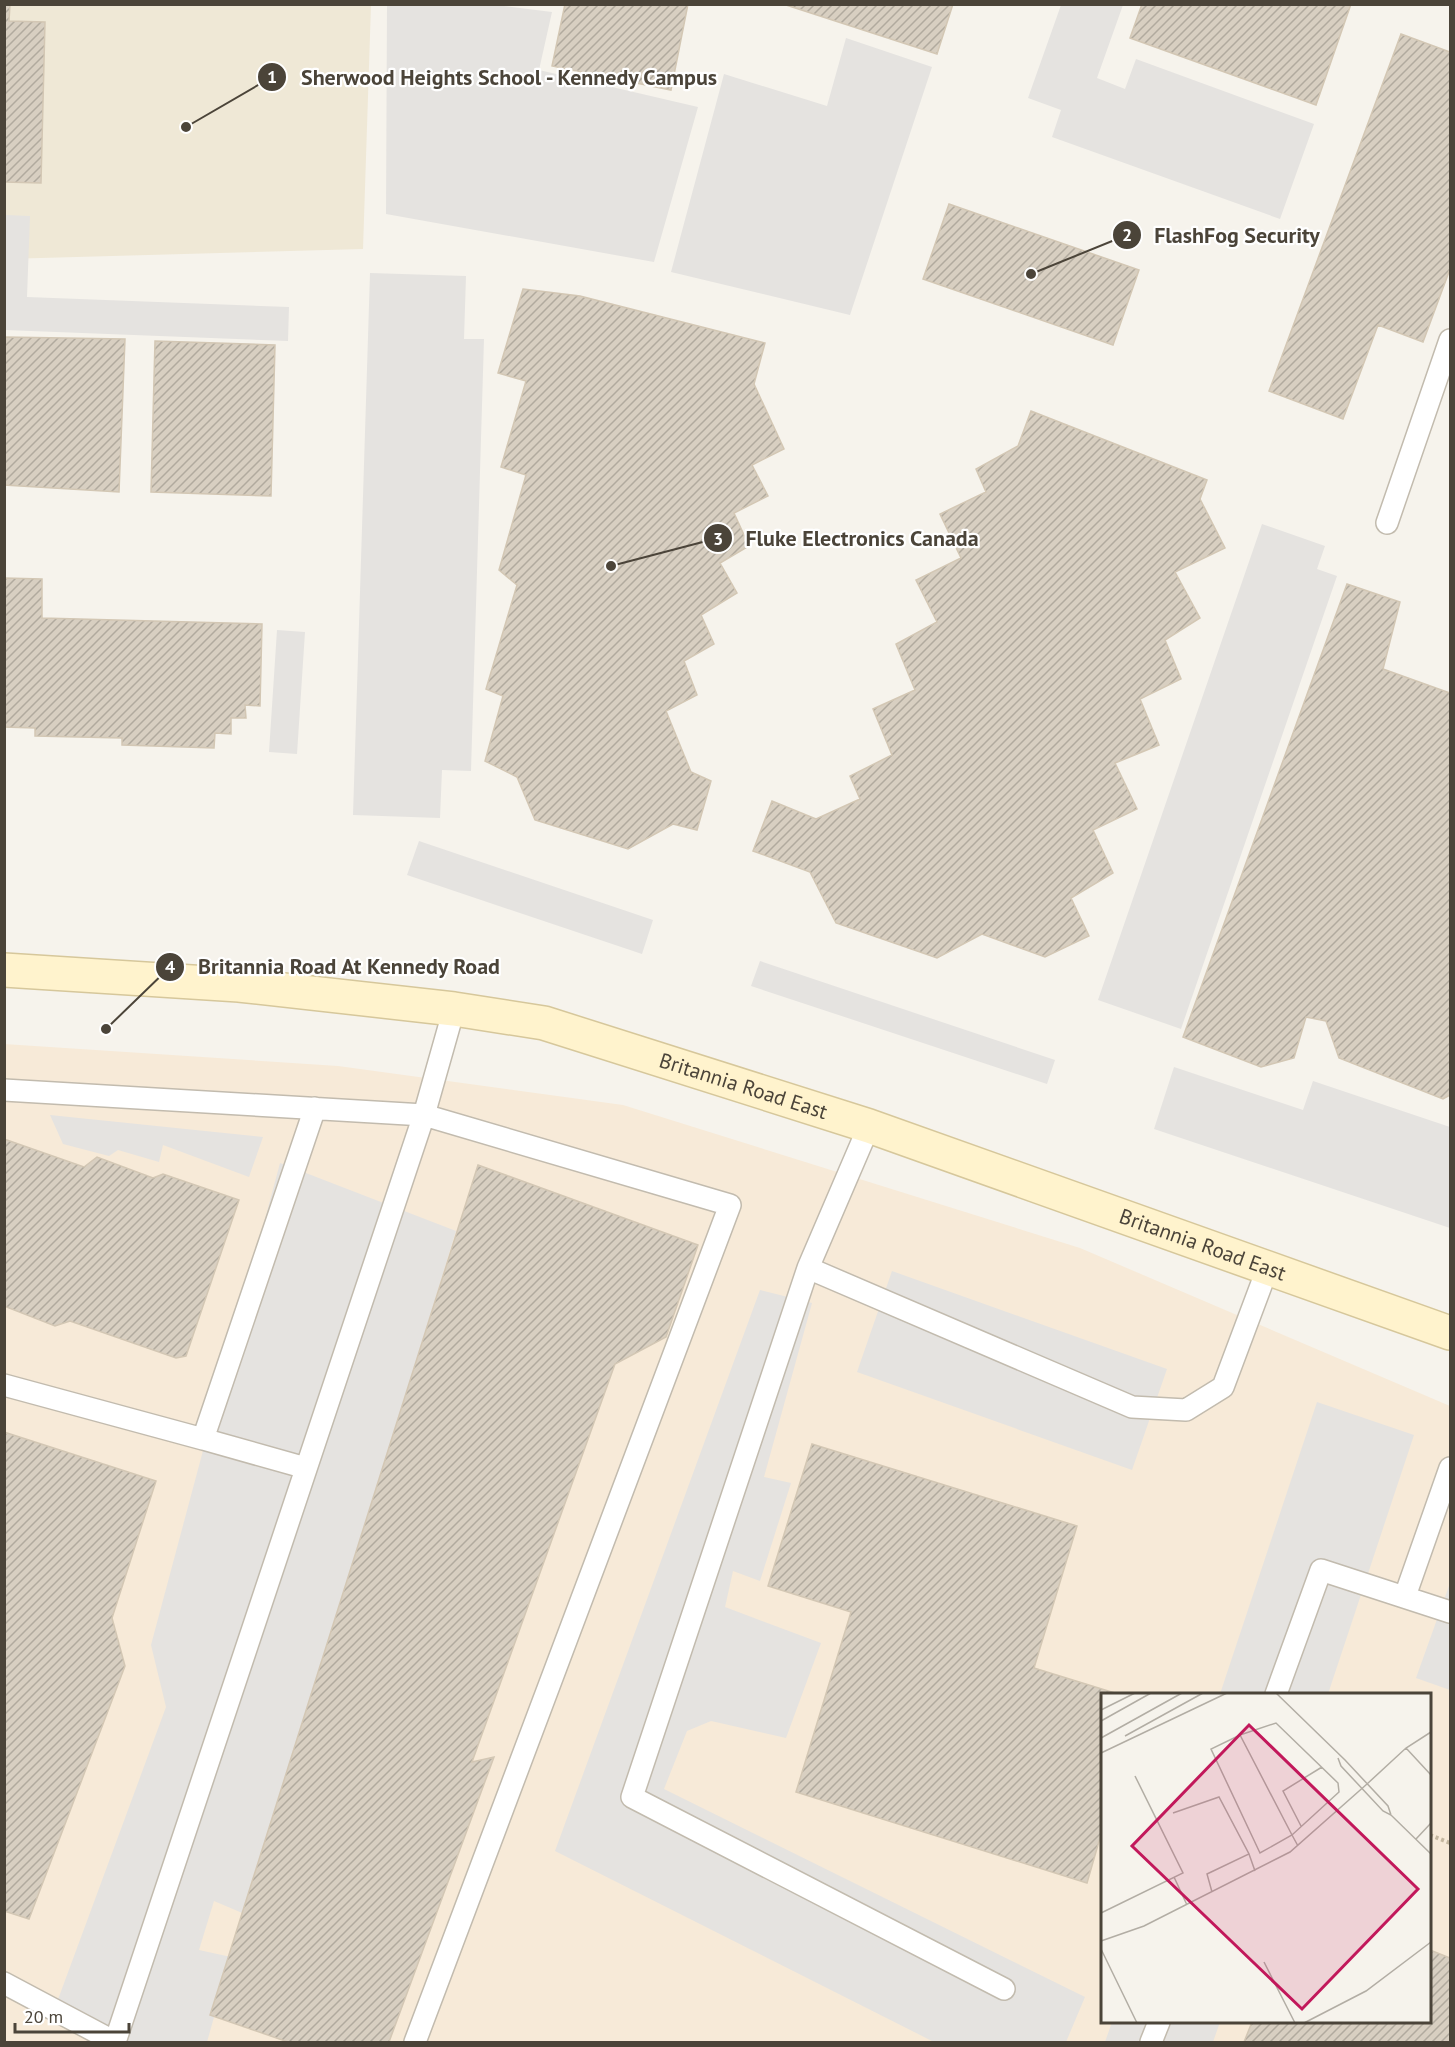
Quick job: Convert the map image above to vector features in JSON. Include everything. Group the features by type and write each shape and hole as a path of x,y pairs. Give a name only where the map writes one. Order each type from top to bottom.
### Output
{"main road":[{"name":"Britannia Road East","path":"4,970 239,985 454,1009 544,1023 869,1126 1450,1333"}],"lane":[{"path":"1387,523 1450,340"},
{"path":"4,1983 115,2043 424,1115 454,1009"},
{"path":"4,1090 424,1115 730,1205 415,2043"},
{"path":"203,1439 315,1108"},
{"path":"869,1126 808,1268 632,1797 1004,1989"},
{"path":"808,1268 1131,1407 1186,1410 1223,1387 1268,1267"},
{"path":"4,1385 306,1468"},
{"path":"1405,1596 1450,1468"},
{"path":"1277,1693 1321,1570 1450,1612"},
{"path":"1151,2043 1158,2023"}],"path":[{"path":"1431,1835 1450,1843"}],"shaded area":[{"path":"488,4 552,12 539,70 698,107 654,262 386,214 387,5"},
{"path":"4,5 371,5 363,249 5,259"},
{"path":"1061,5 1123,5 1097,78 1125,89 1136,59 1314,124 1280,219 1052,137 1061,110 1028,98"},
{"path":"846,38 932,67 850,315 671,272 724,74 827,106"},
{"path":"5,215 30,216 27,297 289,307 288,341 5,330"},
{"path":"370,273 466,276 464,339 484,339 471,771 442,770 440,818 353,815"},
{"path":"1262,524 1325,546 1317,569 1337,576 1181,1029 1098,1000"},
{"path":"277,630 305,632 297,754 269,752"},
{"path":"419,841 653,920 642,954 407,875"},
{"path":"760,961 1055,1060 1047,1084 751,986"},
{"path":"4,1044 338,1066 623,1105 1080,1248 1450,1406 1450,2042 5,2042"},
{"path":"1174,1067 1303,1110 1313,1081 1450,1127 1450,1228 1154,1129"},
{"path":"50,1115 263,1137 249,1177 163,1145 159,1162 118,1150 109,1156 63,1144"},
{"path":"280,1163 456,1231 247,1915 214,1901 199,1950 231,1957 207,2042 118,2042 53,2013 166,1707 151,1645"},
{"path":"892,1271 1167,1369 1132,1470 857,1372"},
{"path":"760,1290 812,1303 764,1477 791,1483 760,1581 733,1571 725,1607 821,1643 786,1738 711,1721 687,1731 664,1789 1085,1997 1066,2042 934,2042 555,1851"},
{"path":"1317,1402 1414,1435 1328,1693 1220,1693"},
{"path":"1450,1583 1450,1690 1416,1678"},
{"path":"1112,2023 1220,2023 1213,2042 1105,2042"}],"building":[{"path":"4,4 10,4 9,21 45,22 41,183 4,182"},
{"path":"565,4 688,4 671,90 552,66"},
{"path":"783,4 953,4 937,54"},
{"path":"1142,4 1351,4 1316,105 1130,38"},
{"path":"1401,34 1450,52 1450,269 1423,342 1378,325 1343,419 1269,391"},
{"path":"949,204 1139,270 1113,345 923,279"},
{"path":"523,289 580,296 765,343 754,384 784,449 752,465 768,496 734,513 749,546 720,563 737,593 701,615 714,644 684,661 697,695 666,711 691,772 711,781 697,830 673,824 628,849 535,820 517,777 485,761 503,696 486,689 517,585 499,570 526,475 501,467 526,381 498,373"},
{"path":"4,337 125,339 119,492 4,485"},
{"path":"155,341 275,345 271,496 151,492"},
{"path":"1031,411 1207,480 1200,499 1225,548 1175,572 1200,618 1165,640 1181,679 1140,699 1159,745 1115,763 1137,809 1093,830 1113,873 1071,898 1089,936 1045,957 982,934 937,958 836,923 810,872 753,851 772,801 816,819 860,799 850,776 892,755 873,709 915,690 896,644 937,622 916,580 961,558 940,514 986,492 976,469 1018,446"},
{"path":"4,578 42,579 42,618 262,624 260,706 245,705 246,718 231,718 231,734 215,733 214,748 122,745 122,738 35,736 35,728 4,727"},
{"path":"1347,584 1400,602 1383,669 1450,693 1450,1095 1443,1099 1339,1058 1326,1021 1306,1017 1294,1058 1261,1067 1183,1037"},
{"path":"4,1139 84,1167 97,1157 153,1178 163,1174 239,1200 186,1356 176,1358 70,1321 55,1326 4,1306"},
{"path":"478,1165 698,1245 666,1337 615,1364 472,1762 494,1757 389,2042 288,2042 210,2015"},
{"path":"4,1432 156,1481 112,1618 125,1666 29,1919 4,1911"},
{"path":"812,1444 1077,1526 1034,1668 1115,1693 1101,1693 1101,1834 1087,1883 796,1792 851,1612 768,1586"},
{"path":"1431,1950 1450,1958 1450,2042 1244,2042 1252,2023 1431,2023"}],"place":[{"name":"Sherwood Heights School - Kennedy Campus","path":"186,127"},
{"name":"FlashFog Security","path":"1031,274"},
{"name":"Fluke Electronics Canada","path":"611,566"},
{"name":"Britannia Road At Kennedy Road","path":"106,1029"}]}
